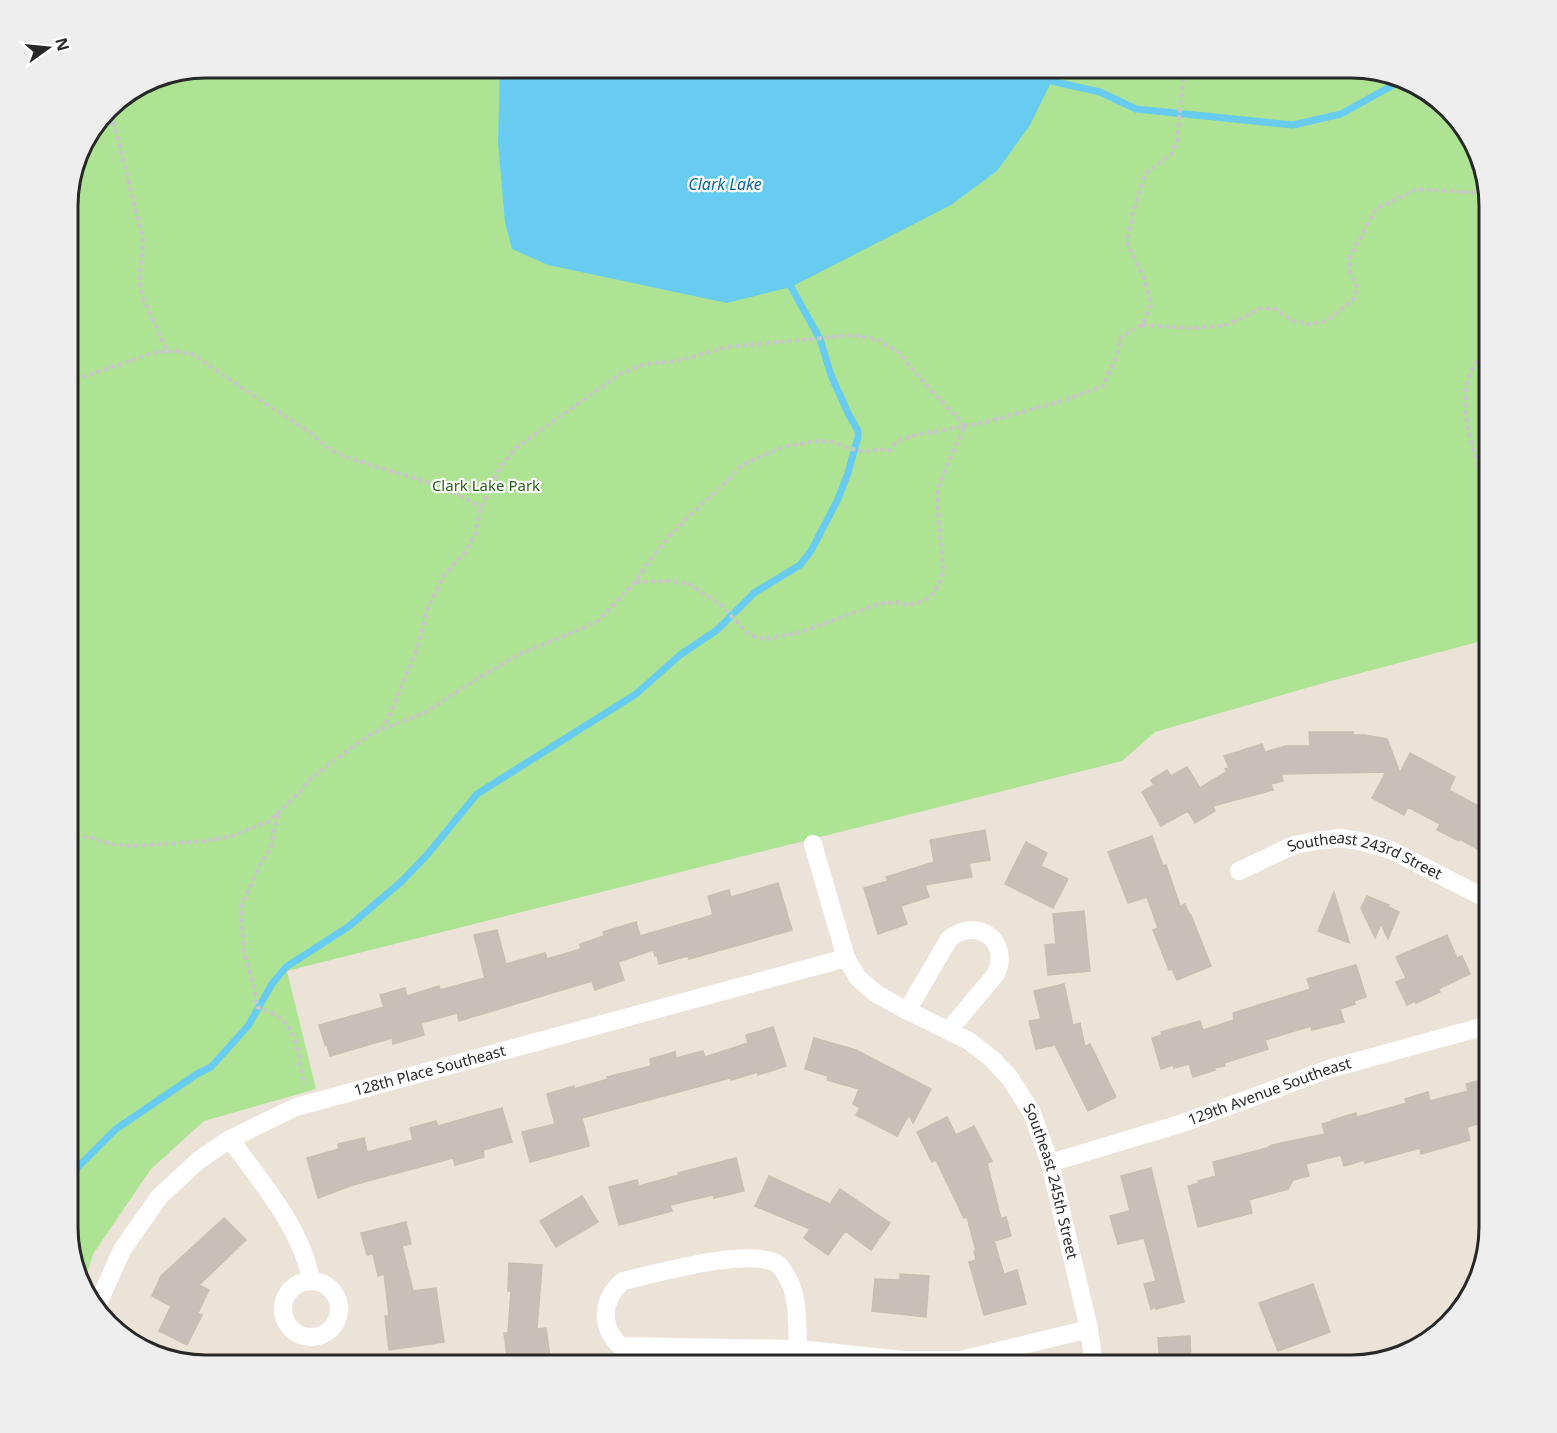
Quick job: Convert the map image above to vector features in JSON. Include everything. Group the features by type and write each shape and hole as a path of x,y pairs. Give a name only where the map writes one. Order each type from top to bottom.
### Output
{"street":[{"name":"Southeast 243rd Street","path":"1239,871 1294,845 1340,838 1391,850 1479,895"},
{"name":"Southeast 245th Street","path":"813,844 846,958 858,978 875,993 969,1041 992,1059 1010,1078 1032,1113 1050,1162 1089,1329 1093,1355"},
{"path":"907,1011 949,939 966,930 986,933 998,947 1001,956 1000,965 996,974 949,1030"},
{"name":"128th Place Southeast","path":"100,1298 122,1250 159,1197 199,1160 230,1139 296,1107 846,958"},
{"name":"129th Avenue Southeast","path":"1050,1162 1183,1123 1329,1069 1479,1028"},
{"path":"230,1139 296,1233 309,1266 311,1280"},
{"path":"798,1349 796,1303 789,1279 777,1264 755,1258 723,1259 623,1281 615,1287 606,1308 605,1317 608,1330 620,1347 798,1349 856,1355"},
{"path":"982,1355 1089,1329"}],"path":[{"path":"1142,325 1151,305 1144,278 1128,245 1128,238 1135,202 1143,179 1147,172 1171,154 1177,141 1183,78"},
{"path":"113,118 143,239 139,280 142,296 167,351"},
{"path":"109,122 115,127"},
{"path":"78,835 110,844 133,846 207,841 232,836 267,822 300,792 309,780 373,733 426,712 522,653 598,620 635,582 650,560 688,517 742,465 782,447 816,441 833,442 866,452 879,449 889,451 897,441 916,435 982,423 1065,400 1103,386 1117,355 1121,337 1142,325 1191,328 1222,326 1259,309 1273,308 1293,321 1310,324 1326,321 1352,301 1358,289 1350,273 1350,256 1376,209 1417,189 1478,193"},
{"path":"381,730 417,649 428,608 444,575 465,552 476,534 481,508 500,467 517,447 620,374 642,365 681,360 728,347 853,335 878,340 898,352 965,426"},
{"path":"78,379 156,352 177,351 195,355 315,435 336,453 432,483 481,508"},
{"path":"1479,360 1471,370 1465,388 1468,432 1479,467"},
{"path":"635,582 668,581 689,584 721,605 746,632 752,636 767,639 819,626 878,604 897,602 908,605 924,601 932,595 942,578 938,490 965,426"},
{"path":"278,813 270,850 260,865 241,907 244,954 257,1007 277,1016 290,1029 309,1104"}],"green space":[{"name":"Clark Lake Park","path":"197,78 1360,78 1384,82 1408,91 1442,115 1466,149 1475,173 1479,197 1479,642 1327,682 1155,732 1122,761 287,971 316,1089 204,1121 151,1169 93,1254 87,1274 80,1252 78,1236 78,197 80,181 88,157 104,128 115,115 142,95 157,88 181,80"}],"water":[{"name":"Clark Lake","path":"500,78 1053,78 1030,125 997,171 951,205 791,287 727,303 548,265 512,249 505,223 498,142"}],"building":[{"path":"1309,732 1353,732 1353,735 1387,739 1400,773 1410,753 1455,777 1449,790 1479,806 1479,850 1460,839 1459,841 1437,830 1440,824 1408,807 1404,815 1372,798 1386,772 1281,774 1283,781 1271,784 1273,790 1213,806 1215,811 1195,823 1188,811 1161,826 1142,792 1154,785 1151,780 1167,770 1171,776 1187,767 1200,788 1229,768 1224,756 1262,744 1265,752 1286,746 1310,746"},
{"path":"985,830 990,860 969,863 972,877 925,885 929,897 901,906 907,924 878,934 864,888 888,881 886,877 934,862 930,840"},
{"path":"1152,836 1163,866 1166,865 1180,906 1185,904 1191,915 1211,966 1177,980 1172,969 1169,970 1153,930 1158,928 1147,897 1128,903 1108,852"},
{"path":"1026,842 1047,853 1041,866 1068,879 1053,908 1005,884"},
{"path":"778,883 792,930 689,959 688,956 659,964 653,950 618,962 624,980 595,990 592,981 459,1021 457,1013 421,1023 424,1035 393,1044 392,1038 330,1056 327,1045 325,1045 319,1025 384,1007 380,995 405,988 407,996 439,986 440,990 485,978 474,935 497,930 506,964 545,953 547,959 581,949 580,944 604,936 603,932 636,922 640,936 713,915 708,896 729,890 731,897"},
{"path":"1334,892 1349,942 1350,943 1318,931"},
{"path":"1367,896 1399,912 1388,939 1381,924 1375,938 1361,908"},
{"path":"1084,911 1090,971 1048,975 1045,945 1056,944 1053,914"},
{"path":"1447,935 1457,958 1462,956 1470,974 1438,989 1440,992 1407,1005 1396,982 1406,978 1396,957"},
{"path":"1356,965 1366,997 1340,1009 1344,1022 1312,1030 1311,1026 1265,1040 1268,1049 1224,1063 1225,1066 1193,1077 1189,1064 1174,1068 1173,1065 1161,1069 1152,1038 1162,1035 1161,1032 1200,1021 1203,1030 1234,1020 1233,1013 1310,989 1307,979"},
{"path":"1064,984 1073,1025 1080,1023 1085,1047 1090,1044 1116,1097 1088,1111 1055,1045 1036,1049 1029,1021 1041,1019 1034,991"},
{"path":"773,1027 786,1066 758,1075 758,1072 731,1080 730,1078 582,1118 589,1146 530,1162 522,1132 555,1124 547,1094 574,1086 574,1089 608,1079 607,1077 651,1066 650,1059 675,1052 676,1058 703,1051 705,1057 748,1043 746,1035"},
{"path":"814,1038 856,1050 931,1089 913,1123 909,1115 897,1136 856,1115 860,1108 853,1104 859,1089 827,1080 828,1076 805,1069"},
{"path":"1479,1081 1479,1124 1467,1127 1470,1140 1421,1154 1420,1148 1365,1163 1364,1160 1344,1166 1341,1155 1306,1164 1309,1176 1293,1180 1288,1189 1249,1200 1252,1213 1198,1227 1188,1186 1216,1176 1213,1162 1272,1145 1325,1134 1322,1124 1356,1113 1357,1117 1407,1103 1405,1099 1428,1092 1430,1101 1468,1091 1466,1084"},
{"path":"502,1108 512,1142 483,1150 484,1157 455,1165 453,1158 353,1185 318,1198 307,1158 339,1149 338,1144 364,1138 367,1152 413,1140 410,1128 436,1121 438,1126"},
{"path":"947,1117 956,1135 974,1126 992,1161 987,1163 1001,1219 1006,1217 1011,1236 994,1241 1004,1274 1017,1270 1026,1304 984,1315 969,1262 976,1260 974,1251 976,1251 967,1217 964,1218 936,1160 932,1162 917,1132"},
{"path":"736,1158 744,1191 714,1198 713,1195 670,1205 672,1211 619,1225 609,1187 637,1180 639,1186"},
{"path":"1151,1168 1184,1302 1156,1309 1156,1307 1151,1309 1144,1284 1156,1281 1144,1238 1118,1244 1110,1216 1130,1211 1121,1176"},
{"path":"769,1176 830,1204 840,1189 890,1223 871,1250 845,1231 828,1255 804,1238 810,1229 755,1206"},
{"path":"582,1196 598,1222 556,1247 540,1221"},
{"path":"224,1218 246,1240 199,1285 209,1290 198,1313 202,1315 187,1345 159,1331 171,1306 152,1296 161,1276"},
{"path":"406,1222 411,1244 402,1246 413,1291 436,1288 444,1342 389,1350 385,1316 389,1316 384,1274 378,1276 373,1254 367,1255 361,1233"},
{"path":"509,1263 542,1265 537,1329 546,1328 550,1355 507,1355 504,1333 508,1333 511,1291 508,1291"},
{"path":"900,1274 929,1276 926,1317 872,1311 875,1279 900,1280"},
{"path":"1313,1284 1330,1332 1278,1351 1259,1303"},
{"path":"1190,1336 1191,1355 1159,1355 1158,1338"}],"waterway":[{"path":"1051,81 1100,92 1136,109 1293,125 1341,114 1393,85"},
{"path":"78,1167 116,1129 211,1067 248,1026 272,984 286,967 348,927 401,882 427,855 477,794 636,694 680,655 717,630 754,593 800,565 811,551 838,499 848,473 858,431 831,375 820,339 791,287"}]}
